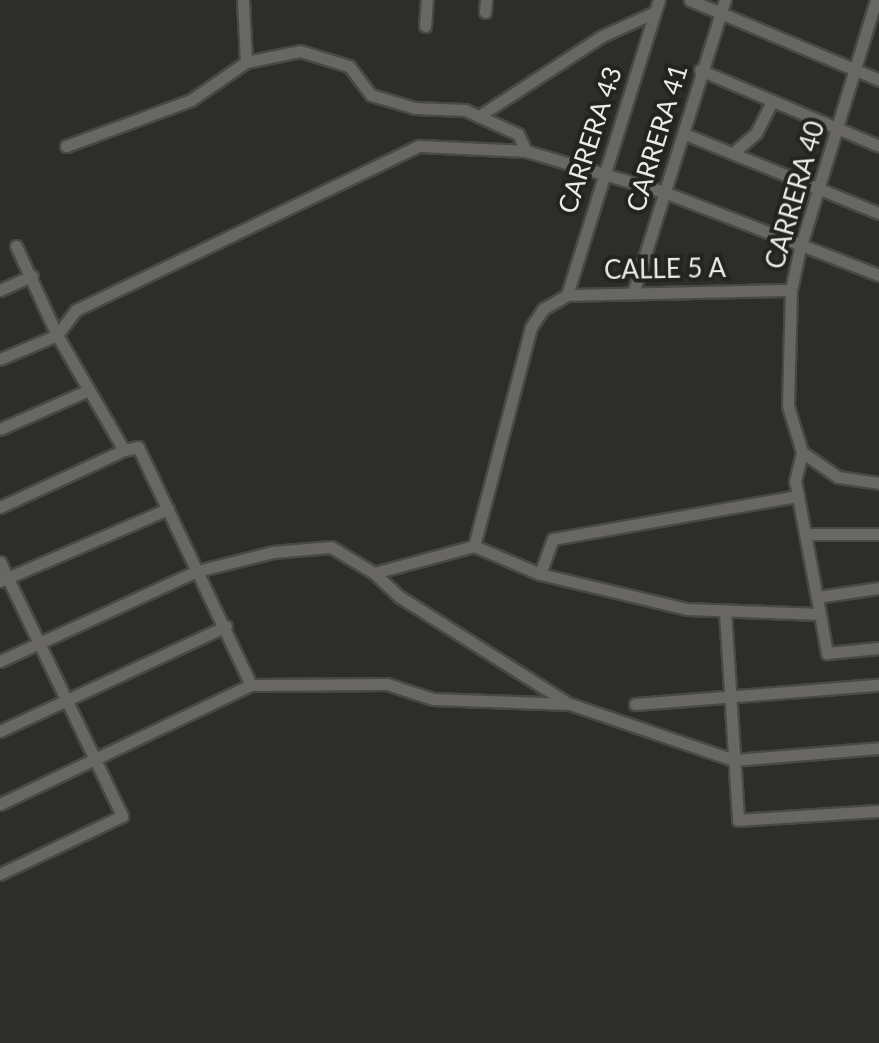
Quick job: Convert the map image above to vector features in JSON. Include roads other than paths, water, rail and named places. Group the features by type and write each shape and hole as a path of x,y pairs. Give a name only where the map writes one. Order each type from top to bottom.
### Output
{"street":[{"path":"243,0 246,62"},
{"path":"425,26 427,0"},
{"name":"CARRERA 43","path":"567,295 600,173 659,0"},
{"path":"690,0 879,80"},
{"name":"CARRERA 41","path":"634,290 685,134 700,70 725,0"},
{"name":"CARRERA 40","path":"802,452 788,406 791,290 800,248 873,3"},
{"path":"479,116 602,36 653,13"},
{"path":"66,146 191,100 246,62 300,51 331,56 371,95 479,116 518,134 526,151"},
{"path":"700,70 771,104 879,146"},
{"path":"733,153 756,133 771,104"},
{"path":"685,134 879,213"},
{"path":"0,359 57,335 76,310 419,146 526,151 664,192 800,248 879,275"},
{"path":"16,246 57,335 124,450"},
{"path":"0,290 32,276"},
{"name":"CALLE 5 A","path":"474,546 531,327 543,309 567,295 634,290 791,290"},
{"path":"0,429 89,390"},
{"path":"0,507 124,450 138,447 226,626 251,685"},
{"path":"879,483 838,477 802,452 798,496 827,653 879,648"},
{"path":"540,574 553,539 798,496"},
{"path":"4,579 168,509"},
{"path":"806,534 879,534"},
{"path":"0,661 197,571 306,544 331,547 374,573 400,597 570,704 734,760 879,748"},
{"path":"374,573 474,546 540,574 687,609 820,614"},
{"path":"0,562 4,579 39,643 122,816 0,874"},
{"path":"817,597 879,588"},
{"path":"725,611 738,820 879,811"},
{"path":"0,731 226,626"},
{"path":"0,804 251,685 387,684 433,699 570,704"},
{"path":"635,704 879,685"}]}
